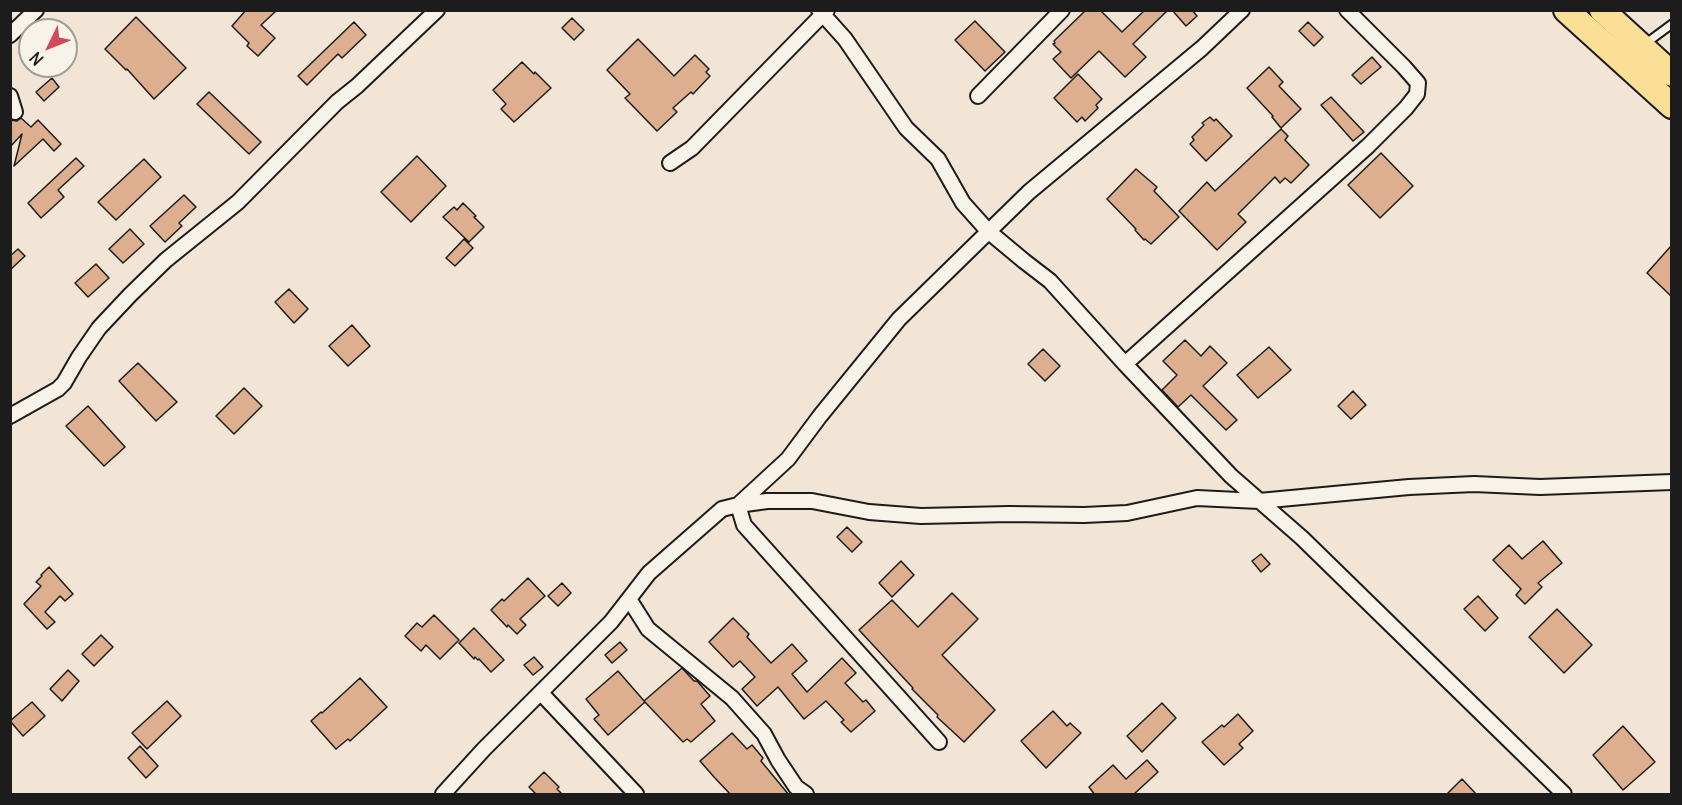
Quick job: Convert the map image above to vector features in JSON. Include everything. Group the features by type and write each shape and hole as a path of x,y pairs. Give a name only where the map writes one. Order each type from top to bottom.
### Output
{"highway":[{"path":"1566,10 1671,106"},
{"path":"1602,10 1671,74"}],"street":[{"path":"10,35 36,10"},
{"path":"10,416 64,383 99,328 130,295 166,260 252,189 337,102 437,10"},
{"path":"978,96 1062,10"},
{"path":"738,506 788,459 898,319 1029,192 1202,48 1242,10"},
{"path":"1125,364 1368,146 1417,94 1418,83 1347,10"},
{"path":"670,163 692,148 823,12 845,39 906,128 938,159 963,203 988,231 1050,280 1230,476 1302,538 1564,795"},
{"path":"10,96 15,112"},
{"path":"443,795 484,749 611,622 649,573 722,509 767,501 812,501 869,512 921,516 1084,515 1126,513 1197,498 1259,501 1409,487 1474,484 1540,487 1671,482"},
{"path":"738,506 744,525 939,742"},
{"path":"629,599 648,629 732,698 764,734 796,787 806,795"},
{"path":"540,693 636,795"}],"lane":[{"path":"1642,46 1671,24"}],"building":[{"path":"246,10 277,10 261,25 275,38 258,56 232,26"},
{"path":"1086,10 1100,10 1122,32 1145,10 1168,10 1133,44 1146,57 1125,77 1099,51 1071,78 1053,59 1061,52 1053,44"},
{"path":"1172,10 1192,10 1197,16 1186,26"},
{"path":"136,17 186,68 154,99 105,49"},
{"path":"572,18 584,30 574,40 562,28"},
{"path":"975,21 1005,52 985,71 955,40"},
{"path":"354,22 366,35 342,58 338,54 307,85 298,76"},
{"path":"1308,22 1323,37 1314,46 1299,31"},
{"path":"638,39 674,76 695,55 709,69 706,72 710,76 693,94 691,92 673,108 677,112 657,131 625,98 630,94 607,70"},
{"path":"1372,57 1381,67 1361,84 1352,75"},
{"path":"522,62 551,88 514,122 501,109 506,104 493,90"},
{"path":"1269,67 1283,82 1279,86 1301,109 1281,128 1247,88"},
{"path":"1078,74 1102,99 1096,105 1098,108 1085,121 1082,117 1077,122 1054,98"},
{"path":"52,78 59,87 44,101 36,92"},
{"path":"209,92 261,142 249,154 197,104"},
{"path":"1331,97 1364,132 1353,141 1321,105"},
{"path":"1210,117 1214,121 1216,119 1232,136 1206,161 1190,144 1194,140 1192,137 1204,125 1202,123"},
{"path":"21,118 31,127 38,120 61,144 54,151 43,139 14,166 22,134 10,147 10,120 17,121"},
{"path":"1281,129 1288,136 1285,140 1309,165 1291,183 1285,178 1280,183 1275,177 1238,214 1246,222 1217,250 1179,211 1207,182 1215,191"},
{"path":"1381,153 1413,186 1380,218 1348,185"},
{"path":"417,156 446,186 411,222 381,192"},
{"path":"76,158 84,166 58,190 64,197 41,218 28,203"},
{"path":"144,159 161,177 116,220 98,202"},
{"path":"1136,169 1157,187 1154,191 1179,217 1151,244 1144,240 1107,199"},
{"path":"184,195 196,207 179,223 182,226 165,242 150,226"},
{"path":"463,203 484,227 469,242 443,217 454,207 457,210"},
{"path":"130,229 144,244 123,263 109,249"},
{"path":"464,239 473,248 455,266 446,258"},
{"path":"1671,246 1671,296 1647,273"},
{"path":"18,249 25,256 10,270 10,256"},
{"path":"96,264 109,278 88,297 75,283"},
{"path":"289,289 308,309 294,323 275,302"},
{"path":"352,325 370,346 348,366 329,346"},
{"path":"1185,340 1201,356 1210,346 1227,363 1203,386 1237,420 1226,430 1191,395 1178,407 1162,390 1177,375 1163,361"},
{"path":"1269,347 1291,370 1258,398 1237,375"},
{"path":"1043,349 1060,366 1045,381 1028,364"},
{"path":"138,363 177,402 156,421 119,381"},
{"path":"244,388 262,406 234,434 216,416"},
{"path":"1353,391 1366,405 1351,419 1338,406"},
{"path":"88,406 125,447 104,466 66,426"},
{"path":"847,527 862,542 852,552 837,537"},
{"path":"1543,541 1562,563 1538,583 1542,587 1525,604 1516,595 1521,589 1493,560 1509,545 1522,559"},
{"path":"1261,554 1270,564 1261,572 1252,561"},
{"path":"901,561 914,575 892,597 879,583"},
{"path":"49,567 73,594 65,601 60,596 45,612 55,622 47,629 24,604 41,586 36,582"},
{"path":"528,578 545,596 520,619 526,625 517,634 491,610"},
{"path":"562,583 571,593 558,606 548,596"},
{"path":"952,593 978,619 942,655 995,710 964,742 937,717 938,715 859,630 892,600 918,627"},
{"path":"1478,596 1498,618 1485,631 1464,609"},
{"path":"1557,609 1592,645 1564,673 1529,637"},
{"path":"434,615 459,640 440,659 426,645 421,651 405,636 417,623 422,627"},
{"path":"733,618 749,634 747,637 771,663 792,644 807,661 792,674 807,692 842,658 856,673 845,683 863,702 866,700 875,711 851,732 841,722 844,720 826,701 804,719 778,687 757,706 742,689 755,677 740,661 733,667 709,642"},
{"path":"474,628 504,660 491,672 459,643"},
{"path":"101,635 113,647 94,666 82,654"},
{"path":"620,642 627,650 612,663 605,655"},
{"path":"534,657 543,667 533,675 524,665"},
{"path":"682,668 710,696 701,704 715,721 691,742 687,739 683,742 644,701"},
{"path":"68,670 79,681 62,701 50,689"},
{"path":"618,671 645,702 608,735 594,719 599,715 586,699"},
{"path":"360,678 387,707 350,741 348,739 336,749 311,721"},
{"path":"167,701 181,716 147,749 132,733"},
{"path":"32,702 45,716 23,736 10,721"},
{"path":"1162,703 1176,718 1142,752 1127,736"},
{"path":"1053,711 1067,726 1070,723 1081,733 1046,768 1021,741"},
{"path":"1238,714 1253,731 1239,744 1243,748 1224,765 1202,742"},
{"path":"1623,726 1655,762 1623,790 1593,755"},
{"path":"732,733 747,749 752,745 763,758 761,761 789,795 731,795 714,777 700,761"},
{"path":"140,746 158,766 146,778 128,758"},
{"path":"1147,760 1158,772 1133,795 1095,795 1089,787 1113,765 1126,779"},
{"path":"544,772 559,787 557,789 563,795 537,795 529,787"},
{"path":"1462,779 1477,795 1446,795"}]}
